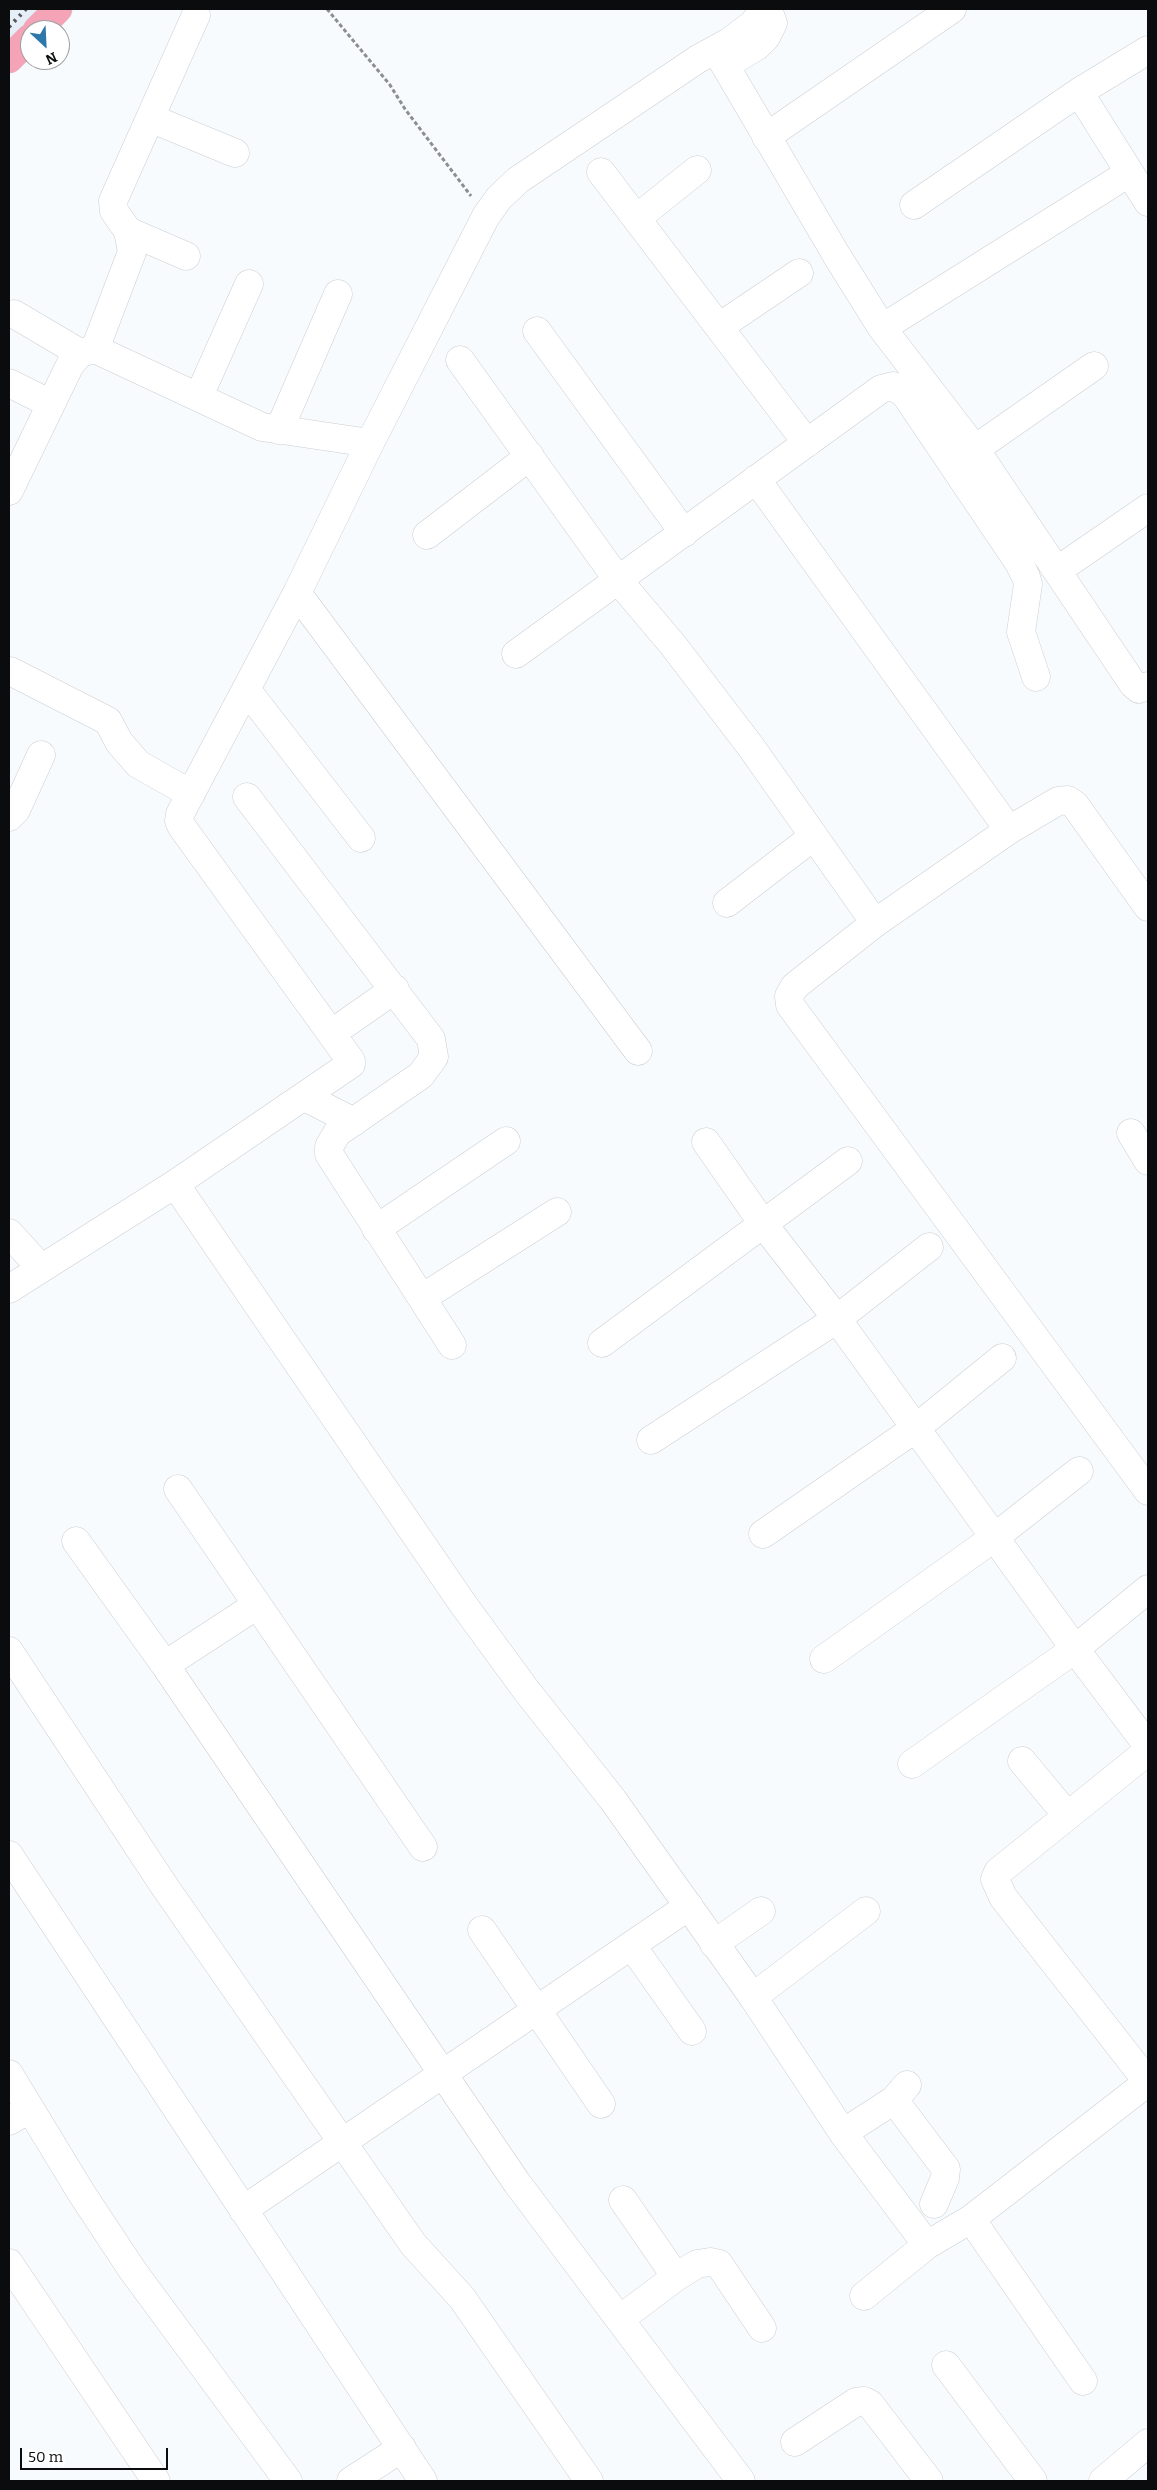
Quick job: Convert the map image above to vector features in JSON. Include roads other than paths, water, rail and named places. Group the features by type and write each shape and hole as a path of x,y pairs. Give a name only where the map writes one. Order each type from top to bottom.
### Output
{"main road":[{"path":"47,20 58,9"},
{"path":"9,59 20,48"}],"street":[{"path":"9,1289 40,1267 175,1184 349,1067 351,1061 182,827 179,821 180,814 297,593 370,443 486,216 499,198 518,180 698,59 721,58 766,9"},
{"path":"766,137 952,9"},
{"path":"9,491 18,447 51,404 70,365 87,351 132,252 128,231 112,206 196,15"},
{"path":"914,205 1079,92 1148,50"},
{"path":"721,58 766,137 882,328 974,449 1058,570 1133,684 1139,689 1148,686"},
{"path":"1079,92 1148,202"},
{"path":"150,118 235,153"},
{"path":"637,218 698,170"},
{"path":"601,172 807,443"},
{"path":"882,328 1129,173"},
{"path":"128,231 186,256"},
{"path":"719,328 799,273"},
{"path":"199,396 249,284"},
{"path":"279,430 338,294"},
{"path":"14,314 87,351 199,396 262,427 370,443"},
{"path":"537,331 684,532"},
{"path":"460,360 618,580 673,645 740,731 875,923"},
{"path":"974,449 1094,366"},
{"path":"9,383 51,404"},
{"path":"516,654 881,389 893,386 905,394 1019,563 1026,577 1028,584 1021,632 1036,677"},
{"path":"427,535 530,456"},
{"path":"756,479 1009,830"},
{"path":"1058,570 1148,508"},
{"path":"297,593 638,1051"},
{"path":"10,671 108,721 125,751 138,764 191,794"},
{"path":"246,689 361,838"},
{"path":"9,817 16,810 41,755"},
{"path":"247,797 395,988 431,1039 434,1057 421,1075 338,1133 329,1147 329,1154 452,1345"},
{"path":"1148,907 1075,805 1068,800 1058,801 1009,830 875,923 795,986 789,996 790,1005 1148,1490"},
{"path":"727,903 814,836"},
{"path":"346,1024 395,988"},
{"path":"305,1097 354,1122"},
{"path":"1131,1133 1148,1161"},
{"path":"376,1229 506,1141"},
{"path":"706,1142 764,1224 837,1319 1075,1650 1148,1746"},
{"path":"602,1342 848,1161"},
{"path":"175,1184 463,1604 526,1690 613,1800 753,1998 843,2133 927,2245"},
{"path":"422,1298 557,1212"},
{"path":"9,1233 40,1267"},
{"path":"651,1440 837,1319 929,1248"},
{"path":"762,1534 916,1428 1002,1358"},
{"path":"824,1659 995,1537 1080,1471"},
{"path":"178,1489 423,1847"},
{"path":"76,1541 165,1665 517,2183 740,2481"},
{"path":"912,1764 1075,1650 1148,1588"},
{"path":"165,1665 257,1605"},
{"path":"9,1651 165,1887 344,2142 413,2244 462,2298 589,2481"},
{"path":"864,2296 927,2245 971,2220 1148,2082 997,1887 995,1879 998,1872 1148,1751"},
{"path":"1022,1761 1067,1815"},
{"path":"9,1855 423,2481"},
{"path":"243,2210 689,1906"},
{"path":"714,1944 761,1911"},
{"path":"753,1998 866,1912"},
{"path":"482,1930 601,2104"},
{"path":"632,1946 692,2031"},
{"path":"9,2074 19,2115 288,2481"},
{"path":"843,2133 901,2092 946,2168 945,2178 934,2204"},
{"path":"623,2200 676,2277"},
{"path":"971,2220 1083,2381"},
{"path":"620,2319 676,2277 697,2264 710,2262 719,2264 762,2328"},
{"path":"9,2263 156,2481"},
{"path":"946,2364 1033,2481"},
{"path":"795,2442 856,2402 864,2401 870,2404 929,2481"},
{"path":"1103,2481 1148,2443"},
{"path":"351,2481 402,2448"}],"railway":[{"path":"9,27 26,9"}]}
